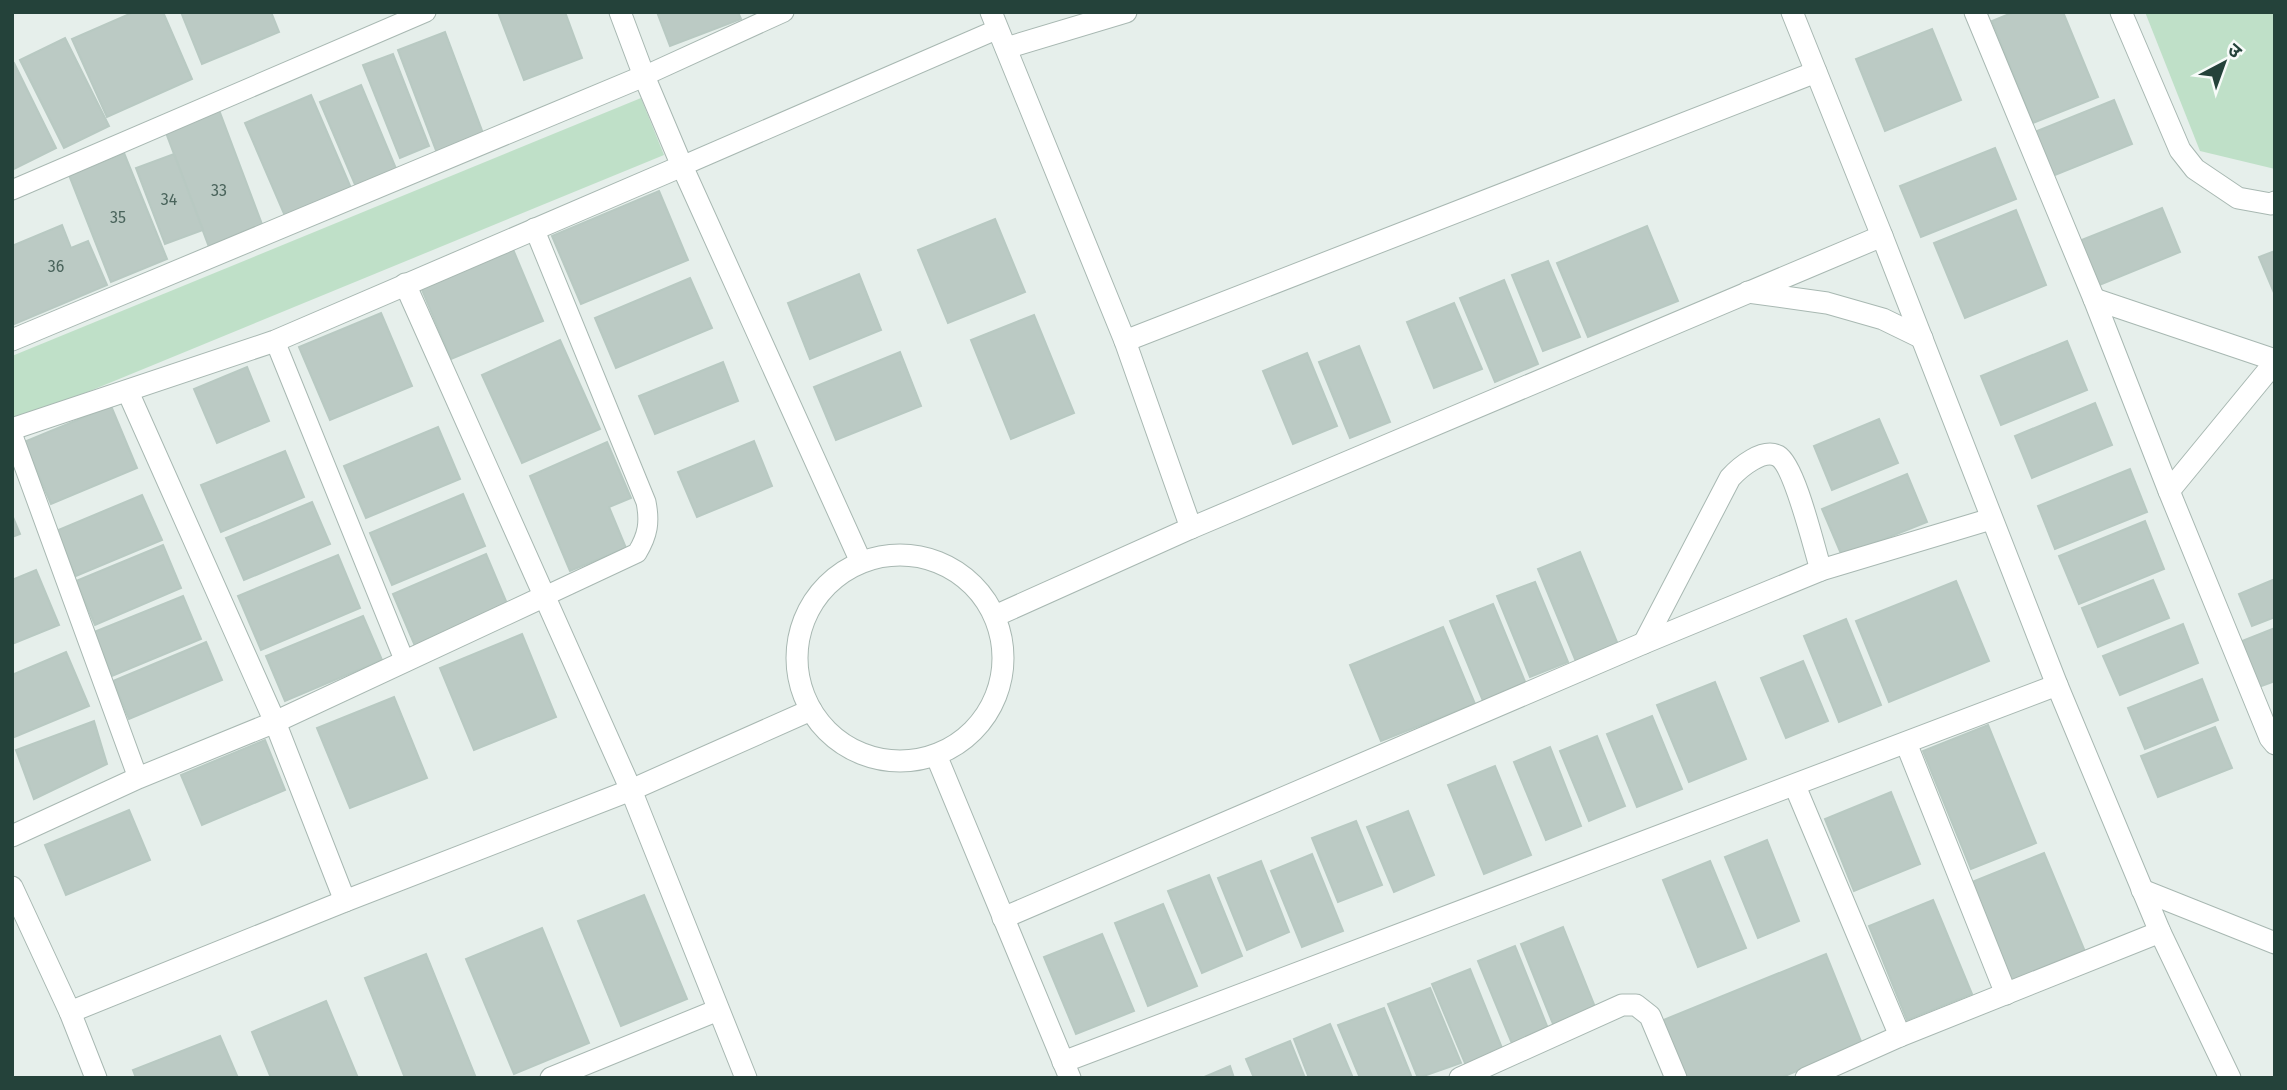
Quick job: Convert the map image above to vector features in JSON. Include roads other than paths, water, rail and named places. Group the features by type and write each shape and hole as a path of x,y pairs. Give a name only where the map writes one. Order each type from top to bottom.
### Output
{"street":[{"path":"620,12 682,166 861,562"},
{"path":"1126,12 999,30 1125,341 1191,528"},
{"path":"1975,12 2094,299 2270,738 2275,744"},
{"path":"2121,12 2180,150 2195,169 2238,198 2271,204 2275,202"},
{"path":"1795,13 2057,685 2160,932 2231,1078"},
{"path":"1125,341 1816,72"},
{"path":"12,341 644,76"},
{"path":"12,431 275,341 682,166"},
{"path":"995,616 1191,528 1882,236"},
{"path":"405,284 631,790 746,1078"},
{"path":"1748,292 1827,303 1883,319 1922,338"},
{"path":"2094,299 2275,361 2169,491"},
{"path":"128,392 275,722 345,901"},
{"path":"1644,643 1730,478 1746,463 1769,454 1785,462 1791,473 1821,570"},
{"path":"1003,918 1644,643 1821,570 1991,519"},
{"path":"900,554 939,562 971,584 995,616 1002,639 1004,663 1000,687 990,709 976,729 958,745 913,761 889,761 865,756 844,745 825,729 811,710 798,674 797,653 806,615 815,598 828,583 861,562 900,554"},
{"path":"12,836 138,778 275,722 544,597"},
{"path":"936,755 1066,1070 2057,685"},
{"path":"70,1012 631,790 811,710"},
{"path":"1906,743 2006,994"},
{"path":"1795,786 1900,1036"},
{"path":"2143,890 2275,943"},
{"path":"13,894 70,1012 96,1078"},
{"path":"1806,1078 1900,1036 2160,932"},
{"path":"1460,1078 1622,1005 1636,1005 1650,1016 1676,1078"},
{"path":"551,1078 718,1010"}],"lane":[{"path":"12,190 426,12"},
{"path":"644,76 784,12"},
{"path":"682,166 999,30"},
{"path":"534,228 646,502 649,520 646,539 636,553 544,597"},
{"path":"275,341 405,662"},
{"path":"12,431 138,778"}]}
